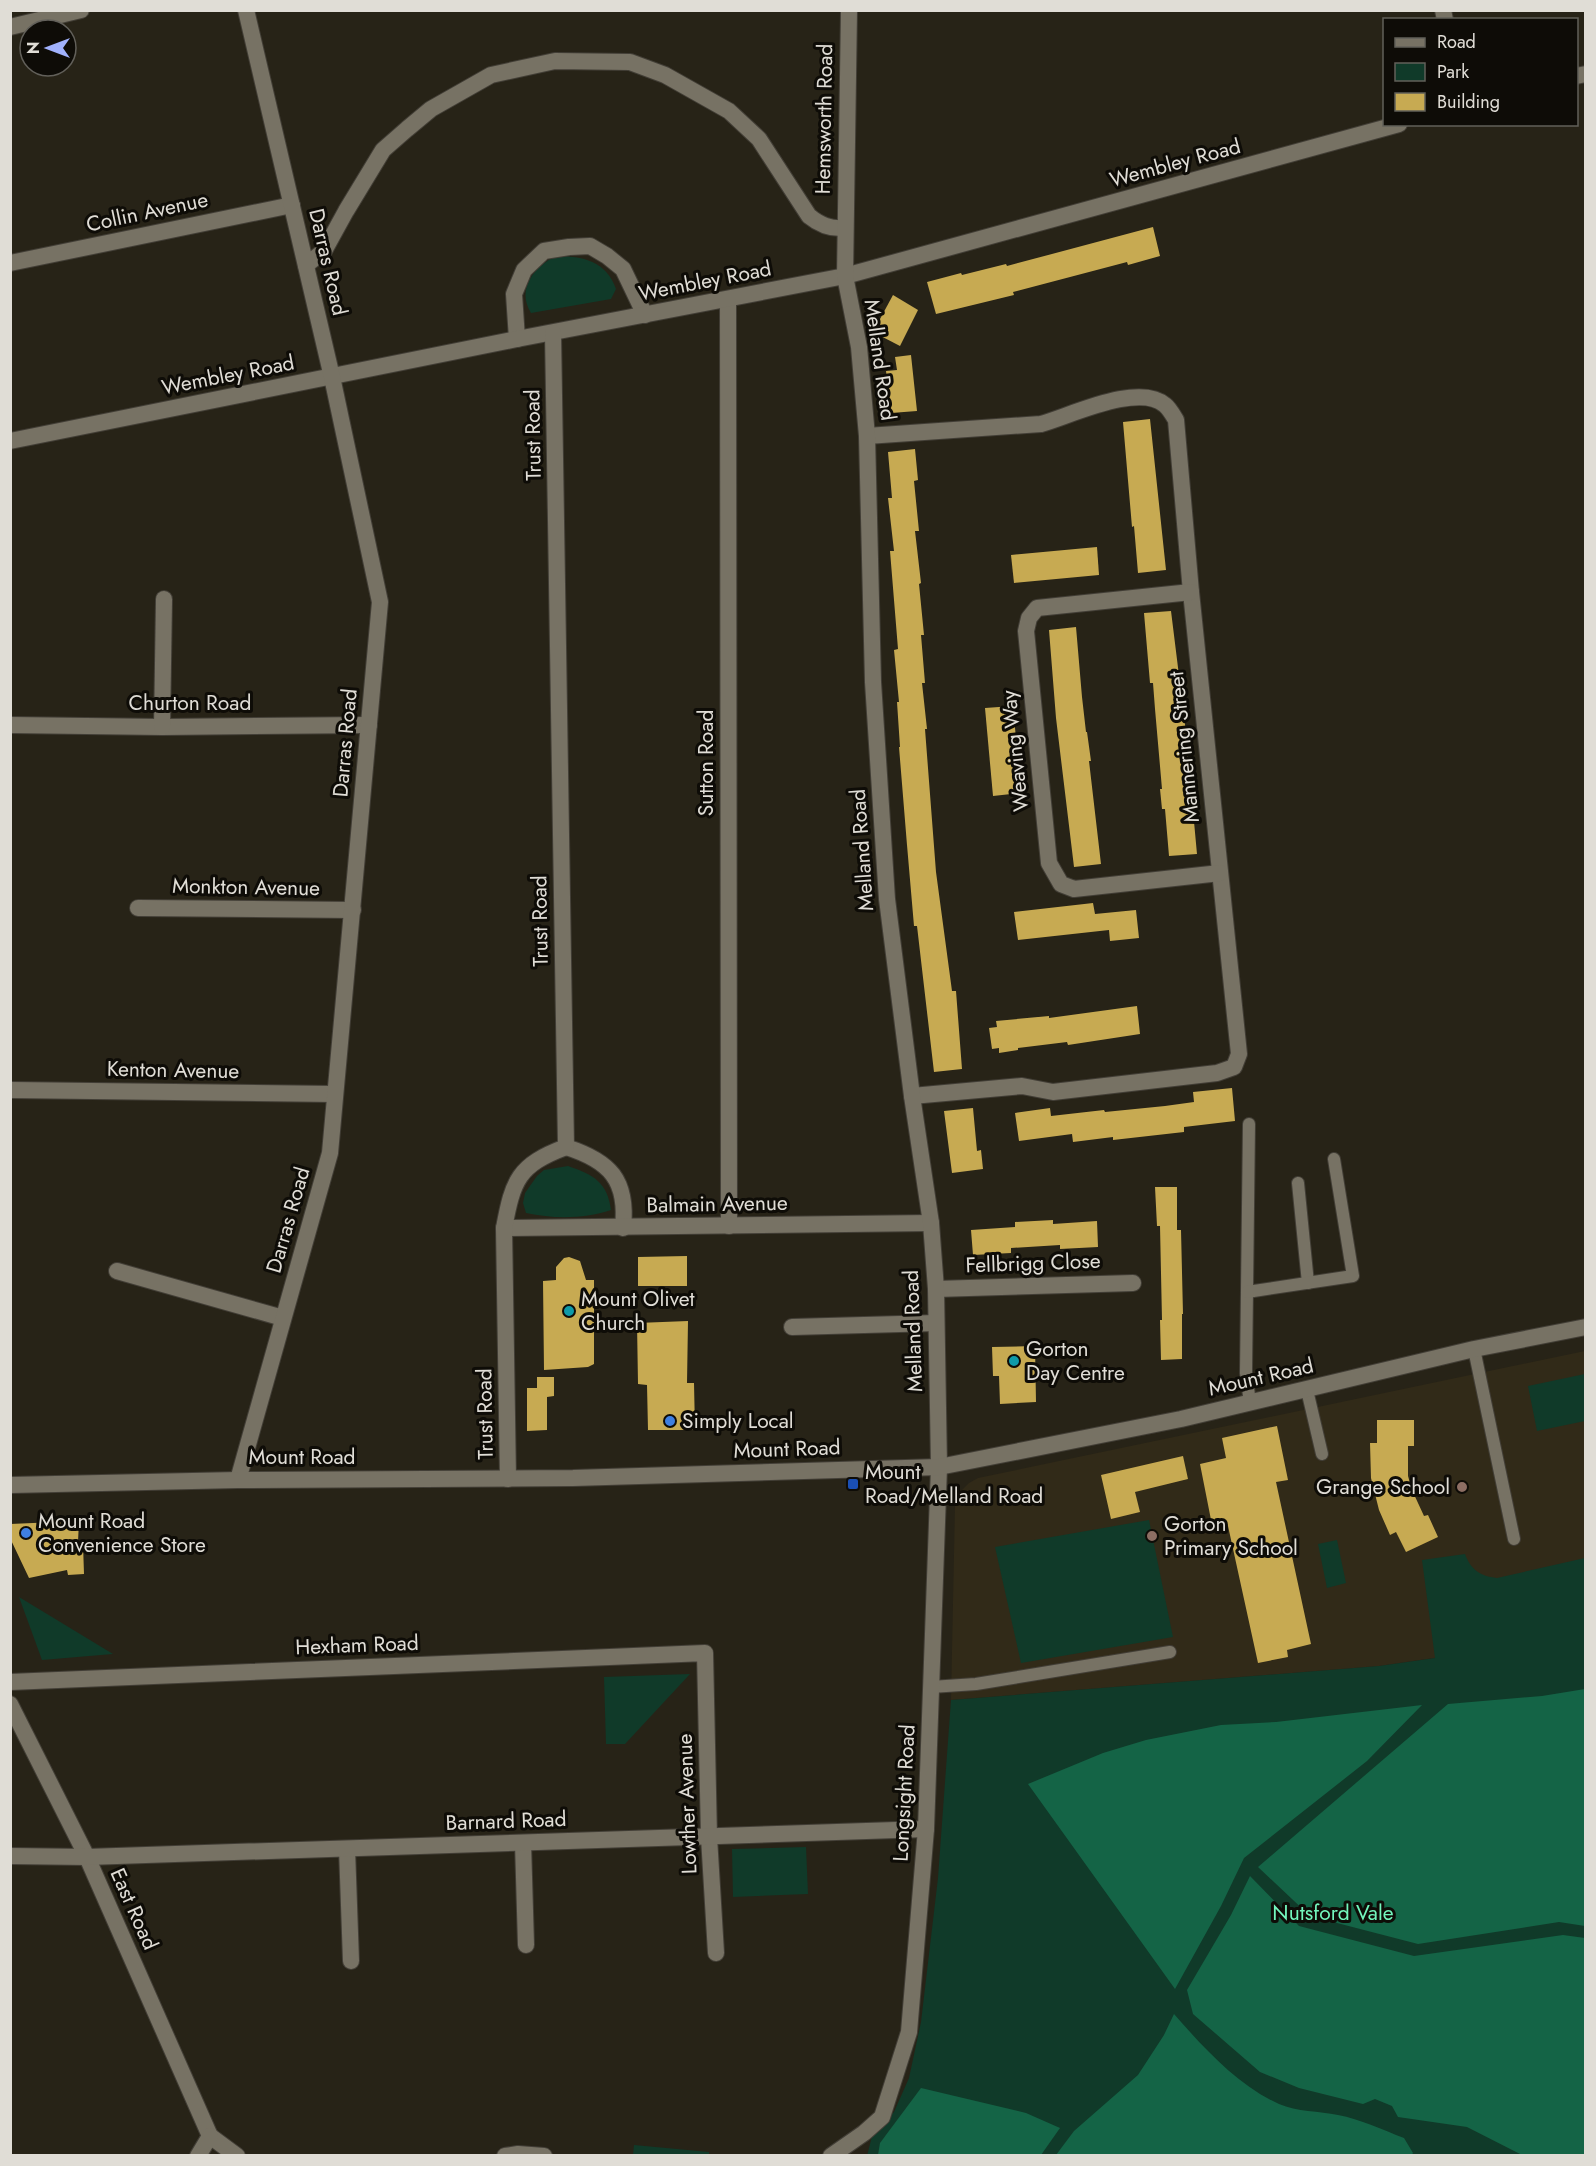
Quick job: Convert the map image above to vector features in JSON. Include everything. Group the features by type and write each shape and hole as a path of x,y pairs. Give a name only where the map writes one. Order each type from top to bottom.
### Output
{"street":[{"path":"10,27 81,10"},
{"name":"Darras Road","path":"238,1480 330,1153 380,602 332,377 246,10"},
{"name":"Hemsworth Road","path":"844,228 849,10"},
{"path":"306,265 324,251 384,150 407,129 431,110 491,75 555,61 630,62 665,75 698,93 729,111 759,139 809,216 820,224 834,229 844,228"},
{"name":"Wembley Road","path":"10,441 845,276 1392,126"},
{"name":"Collin Avenue","path":"10,263 292,205"},
{"name":"Melland Road","path":"844,228 845,276 859,347 867,436 873,682 887,899 931,1223 936,1289 939,1467"},
{"path":"517,339 514,294 524,270 544,251 590,246 607,256 623,269 645,315"},
{"name":"Sutton Road","path":"728,300 729,1227"},
{"name":"Trust Road","path":"508,1479 504,1228 510,1193 525,1168 547,1154 566,1147 554,333"},
{"name":"Mannering Street","path":"867,436 1041,424 1090,405 1116,400 1148,398 1164,404 1176,420 1191,592 1239,1054 1234,1067 1217,1074 1053,1092 1022,1086 912,1096"},
{"name":"Weaving Way","path":"1191,592 1037,608 1029,618 1026,631 1035,734 1049,863 1061,884 1074,889 1220,873"},
{"path":"162,727 164,599"},
{"name":"Churton Road","path":"10,725 162,727 369,725"},
{"name":"Monkton Avenue","path":"138,908 353,910"},
{"name":"Kenton Avenue","path":"10,1090 335,1094"},
{"path":"566,1147 596,1159 609,1171 623,1195 623,1228"},
{"name":"Balmain Avenue","path":"504,1228 931,1223"},
{"path":"117,1271 283,1318"},
{"name":"Fellbrigg Close","path":"936,1289 1133,1283"},
{"path":"792,1327 936,1323"},
{"name":"Mount Road","path":"10,1485 238,1480 508,1479 939,1467 1250,1403 1474,1349 1586,1327"},
{"name":"Longsight Road","path":"831,2156 882,2117 909,2032 926,1829 939,1467"},
{"name":"Hexham Road","path":"10,1682 705,1653"},
{"name":"Lowther Avenue","path":"705,1653 709,1837 716,1953"},
{"name":"East Road","path":"10,1704 87,1857 210,2136"},
{"name":"Barnard Road","path":"10,1856 87,1857 926,1829"},
{"path":"523,1843 526,1945"},
{"path":"346,1849 351,1961"},
{"path":"198,2156 210,2136 237,2156"},
{"path":"505,2156 518,2154 544,2156"}],"lane":[{"path":"1249,1124 1246,1374 1250,1403"},
{"path":"1247,1292 1353,1276 1334,1159"},
{"path":"1298,1183 1308,1283"},
{"path":"1474,1349 1514,1539"},
{"path":"1307,1390 1322,1454"},
{"path":"931,1687 976,1684 1170,1652"}],"shaded area":[{"path":"1585,1351 1585,1636 1379,1666 951,1700 955,1505 959,1493 978,1478"}],"green space":[{"path":"556,256 584,259 600,266 612,280 616,289 611,299 531,313 525,296 530,280 541,266"},
{"path":"568,1166 598,1181 606,1193 611,1210 569,1217 526,1213 523,1203 525,1193 537,1176 544,1170"},
{"path":"1585,1374 1585,1421 1537,1431 1528,1386"},
{"path":"1149,1520 1173,1637 1021,1663 995,1547"},
{"path":"1337,1540 1346,1583 1327,1588 1318,1544"},
{"name":"Nutsford Vale","path":"1465,1554 1477,1571 1497,1578 1585,1558 1585,2155 867,2156 873,2132 894,2112 909,2078 921,2022 938,1878 951,1700 1379,1666 1435,1658 1422,1560"},
{"path":"19,1597 113,1654 42,1660"},
{"path":"690,1674 625,1744 606,1744 604,1677"},
{"path":"1585,1689 1585,1926 1559,1922 1418,1944 1310,1916 1258,1867 1448,1704 1542,1696"},
{"path":"1422,1705 1367,1761 1244,1858 1221,1906 1175,1989 1028,1784 1103,1753 1146,1740 1221,1725 1276,1722"},
{"path":"806,1847 808,1894 733,1897 732,1849"},
{"path":"1250,1876 1299,1926 1414,1956 1563,1935 1585,1938 1585,2155 1522,2155 1467,2127 1398,2117 1392,2106 1375,2099 1363,2104 1299,2088 1260,2072 1193,2014 1187,1990 1231,1915"},
{"path":"1174,2014 1222,2065 1264,2096 1286,2107 1338,2115 1371,2125 1404,2138 1413,2153 1411,2156 1056,2155 1074,2131 1138,2075 1164,2035"},
{"path":"921,2088 1026,2113 1060,2128 1041,2155 878,2155 880,2143"},
{"path":"634,2145 709,2152 709,2155 633,2155"}],"building":[{"path":"1153,227 1160,256 1128,265 1127,262 1013,292 1014,295 936,314 927,282 1006,264 1007,266"},
{"path":"893,295 918,310 900,346 873,332"},
{"path":"911,355 917,411 891,413 886,371 897,370 895,357"},
{"path":"1150,419 1166,570 1138,573 1123,422"},
{"path":"915,449 918,480 914,481 919,531 915,531 924,635 921,635 925,683 922,683 927,729 925,729 936,872 952,991 956,991 962,1069 934,1072 917,926 914,926 899,747 897,702 899,702 894,650 898,649 890,551 894,551 888,498 892,498 888,452"},
{"path":"1097,547 1099,575 1014,583 1011,555"},
{"path":"1171,611 1185,724 1197,854 1169,856 1165,809 1162,809 1153,683 1150,683 1144,613"},
{"path":"1076,627 1101,864 1074,867 1056,718 1049,630"},
{"path":"1013,706 1021,793 993,796 985,708"},
{"path":"1093,903 1095,914 1136,910 1139,938 1110,941 1109,930 1018,940 1014,912"},
{"path":"1137,1006 1140,1034 1068,1045 1067,1042 1018,1048 1018,1050 999,1053 999,1048 992,1049 989,1028 997,1027 996,1021 1049,1016 1049,1018"},
{"path":"1232,1088 1235,1121 1184,1127 1184,1132 1113,1140 1113,1137 1073,1142 1072,1134 1019,1141 1015,1113 1050,1108 1051,1116 1165,1106 1194,1102 1193,1092"},
{"path":"973,1108 977,1151 981,1150 983,1169 952,1173 944,1111"},
{"path":"1155,1187 1177,1187 1177,1230 1181,1230 1182,1359 1161,1360 1160,1226 1157,1226"},
{"path":"1053,1220 1053,1224 1097,1221 1098,1247 1060,1249 1060,1245 1011,1248 1011,1253 973,1255 971,1230 1015,1227 1015,1222"},
{"path":"687,1256 687,1286 638,1286 638,1257"},
{"name":"Mount Olivet Church","path":"569,1257 580,1261 586,1280 594,1280 594,1364 588,1367 544,1370 543,1281 556,1280 556,1267 564,1258"},
{"path":"688,1321 687,1383 694,1383 695,1430 648,1430 647,1385 638,1384 637,1323"},
{"name":"Gorton Day Centre","path":"1035,1346 1036,1402 1000,1404 999,1376 993,1376 992,1347"},
{"path":"537,1377 554,1377 554,1396 547,1397 547,1430 527,1431 527,1388 537,1388"},
{"path":"1377,1420 1414,1420 1414,1446 1408,1446 1408,1476 1424,1516 1428,1515 1438,1537 1406,1552 1396,1532 1390,1535 1379,1510 1371,1478 1370,1443 1377,1443"},
{"path":"1277,1426 1288,1480 1276,1482 1311,1644 1287,1650 1288,1657 1258,1663 1228,1526 1213,1530 1200,1464 1226,1458 1222,1438"},
{"path":"1183,1456 1188,1479 1135,1492 1140,1512 1111,1519 1101,1475"},
{"path":"79,1521 78,1542 83,1544 84,1574 68,1575 67,1570 29,1578 10,1538 10,1524"}],"place":[{"name":"Mount Olivet Church","path":"569,1311"},
{"name":"Gorton Day Centre","path":"1014,1361"},
{"name":"Simply Local","path":"670,1421"},
{"name":"Mount Road/Melland Road","path":"853,1484"},
{"name":"Grange School","path":"1462,1487"},
{"name":"Mount Road Convenience Store","path":"26,1533"},
{"name":"Gorton Primary School","path":"1152,1536"}]}
